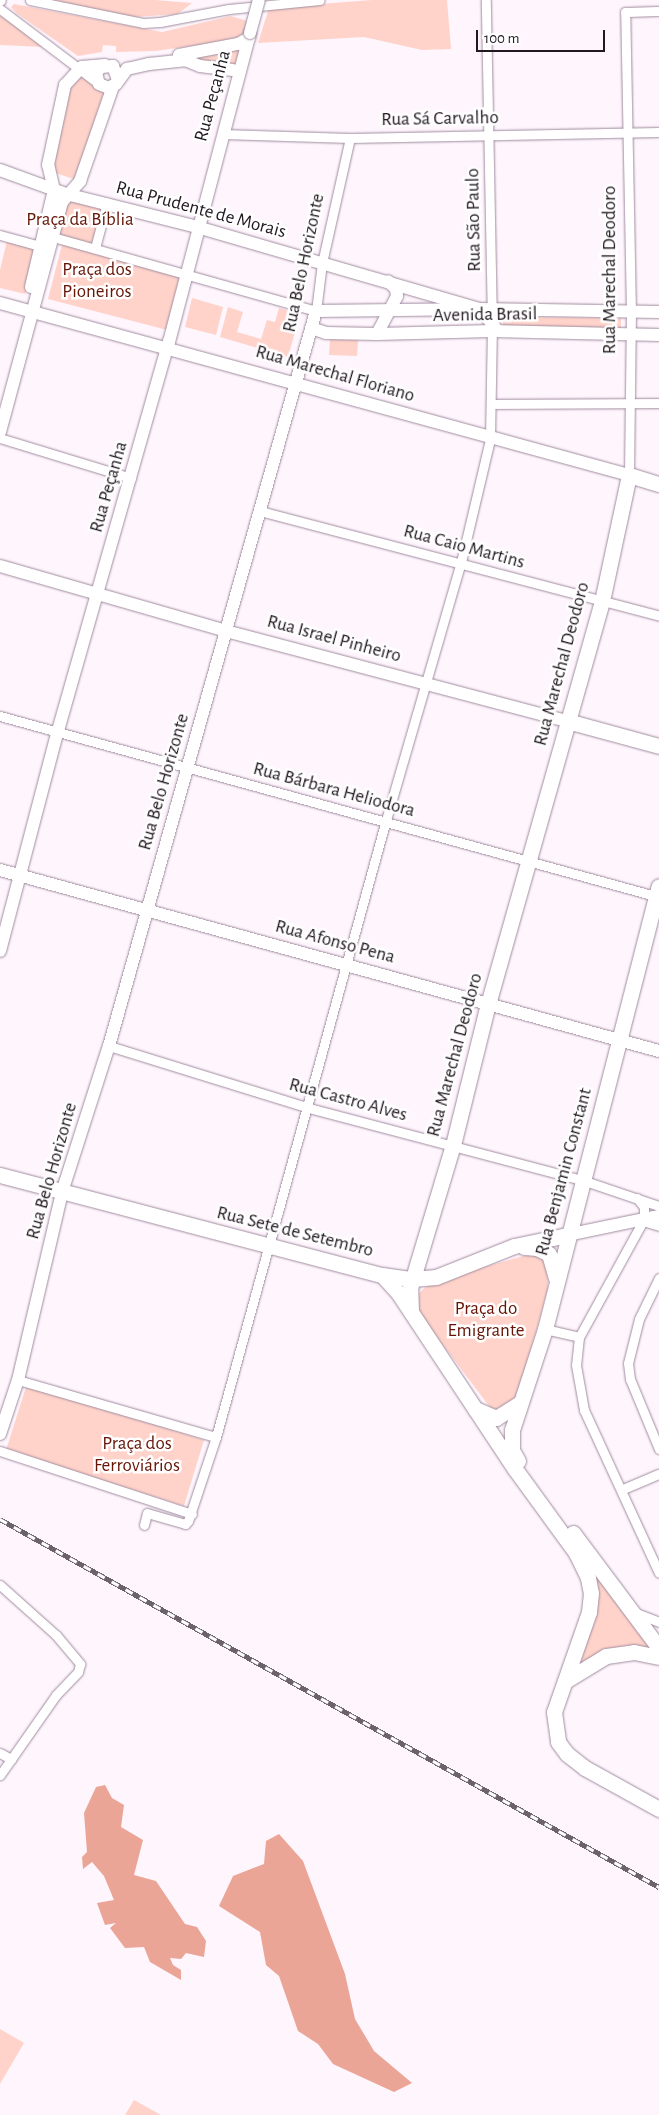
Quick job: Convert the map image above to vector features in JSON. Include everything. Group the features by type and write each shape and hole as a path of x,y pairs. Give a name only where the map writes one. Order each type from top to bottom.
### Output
{"main road":[{"name":"Rua Marechal Floriano","path":"628,475 659,484"},
{"name":"Rua Marechal Deodoro","path":"413,1318 409,1299 412,1279 453,1145 488,1004 602,601 628,475"},
{"name":"Rua Israel Pinheiro","path":"568,721 659,746"},
{"name":"Rua Benjamin Constant","path":"642,1614 520,1464 513,1453 512,1444 520,1403 555,1289 567,1235 658,893"},
{"name":"Rua Sete de Setembro","path":"0,1174 62,1192 382,1275 399,1294 474,1408 576,1553 588,1578 591,1593 589,1612 565,1681 554,1724 561,1747 585,1768 659,1809"},
{"path":"382,1275 412,1279 436,1277 514,1246 567,1235"},
{"path":"514,1246 537,1248 549,1254 556,1275 555,1289"},
{"path":"474,1408 496,1418 520,1403"},
{"path":"642,1614 659,1648"},
{"path":"565,1681 606,1656 634,1652 659,1657"}],"street":[{"path":"30,0 151,22 229,9 320,0"},
{"name":"Rua Peçanha","path":"0,951 57,734 168,344 245,41 259,0"},
{"name":"Rua São Paulo","path":"486,0 488,134 486,309"},
{"path":"0,9 71,69 99,84 116,83"},
{"name":"Rua Marechal Deodoro","path":"628,475 631,313 625,12 659,11"},
{"path":"71,69 199,52 245,41"},
{"path":"199,52 195,59 202,66"},
{"path":"0,432 30,307 40,246 60,192 80,181 116,83 126,69 185,60 202,66 237,71"},
{"path":"107,65 116,69 116,83"},
{"path":"99,84 96,73 107,65"},
{"path":"0,402 53,237 60,192 48,165 57,112 71,69"},
{"name":"Rua Sá Carvalho","path":"222,134 350,138 628,131 659,132"},
{"name":"Rua Belo Horizonte","path":"0,1434 18,1380 62,1192 109,1046 316,311 322,263 350,138"},
{"name":"Rua Prudente de Morais","path":"0,170 60,192 197,227 486,309"},
{"path":"95,248 107,203"},
{"path":"0,235 40,246"},
{"path":"53,237 187,273 316,311 486,309 659,312"},
{"path":"377,334 391,310 396,289 382,279"},
{"name":"Rua Marechal Floriano","path":"0,295 30,307 296,381 490,440 628,475"},
{"name":"Rua Marechal Floriano","path":"0,303 30,307"},
{"path":"144,1525 147,1513 185,1524 192,1514 216,1437 309,1108 424,683 461,562 490,440 494,329 486,309"},
{"name":"Avenida Brasil","path":"311,328 326,333 377,334 494,329 659,336"},
{"path":"492,404 659,403"},
{"path":"0,438 131,478"},
{"name":"Rua Caio Martins","path":"260,511 461,562 659,616"},
{"name":"Rua Israel Pinheiro","path":"0,566 226,631 568,721"},
{"name":"Rua Bárbara Heliodora","path":"0,716 57,734 386,820 529,861 658,893"},
{"name":"Rua Afonso Pena","path":"0,870 659,1051"},
{"name":"Rua Castro Alves","path":"109,1046 309,1108 582,1180 659,1206"},
{"path":"637,1198 644,1207 643,1221 578,1337 576,1365 584,1410 623,1489 659,1573"},
{"path":"567,1235 643,1221 659,1216"},
{"path":"643,1221 659,1226"},
{"path":"659,1278 639,1319 628,1363 630,1379 659,1449"},
{"path":"544,1329 578,1337"},
{"path":"18,1380 216,1437"},
{"path":"0,1451 192,1514"},
{"path":"623,1489 659,1474"},
{"path":"0,1585 76,1656 80,1664 78,1672 56,1696 0,1775"},
{"path":"642,1614 659,1611"},
{"path":"642,1614 659,1622"},
{"path":"0,1753 11,1759"}],"green space":[{"path":"39,0 155,0 192,3 178,14 135,17"},
{"path":"372,0 447,0 451,49 422,50 364,37 258,43 269,8"},
{"path":"14,4 162,32 231,16 247,21 243,36 235,40 155,51 116,52 116,46 103,45 102,52 78,56 16,13 11,7"},
{"path":"0,11 45,47 0,45"},
{"path":"241,46 238,67 196,60 199,53"},
{"path":"77,69 106,88 80,181 49,171 57,112"},
{"name":"Praça da Bíblia","path":"67,197 105,204 94,247 55,236"},
{"path":"7,241 36,249 25,294 0,288 0,270"},
{"name":"Praça dos Pioneiros","path":"63,241 186,273 171,331 48,299"},
{"path":"192,298 223,307 216,335 185,327"},
{"path":"228,307 243,312 237,332 261,339 267,320 275,322 279,308 300,314 288,357 220,337"},
{"path":"503,317 621,318 621,329 503,327"},
{"path":"330,339 358,340 357,356 329,355"},
{"name":"Praça do Emigrante","path":"534,1253 547,1259 548,1288 518,1397 514,1405 492,1410 418,1312 418,1294 431,1282"},
{"name":"Praça dos Ferroviários","path":"27,1384 204,1440 184,1506 6,1450"},
{"path":"595,1568 657,1651 580,1665 596,1614"},
{"path":"0,2029 24,2043 0,2084"},
{"path":"134,2100 161,2115 125,2115"}],"shaded area":[{"path":"105,1785 112,1798 124,1805 121,1827 143,1840 134,1875 156,1881 185,1924 197,1927 206,1941 204,1957 186,1953 181,1959 170,1958 173,1965 181,1970 181,1980 150,1962 144,1947 125,1948 110,1928 116,1923 105,1925 97,1903 114,1900 104,1876 92,1862 83,1869 82,1857 87,1852 84,1813 96,1787"},
{"path":"279,1834 303,1861 345,1974 355,2019 374,2051 412,2083 394,2092 333,2064 318,2044 298,2031 279,1976 266,1965 260,1932 219,1906 233,1876 264,1864 266,1841"}],"railway":[{"path":"0,1519 659,1887"}]}
